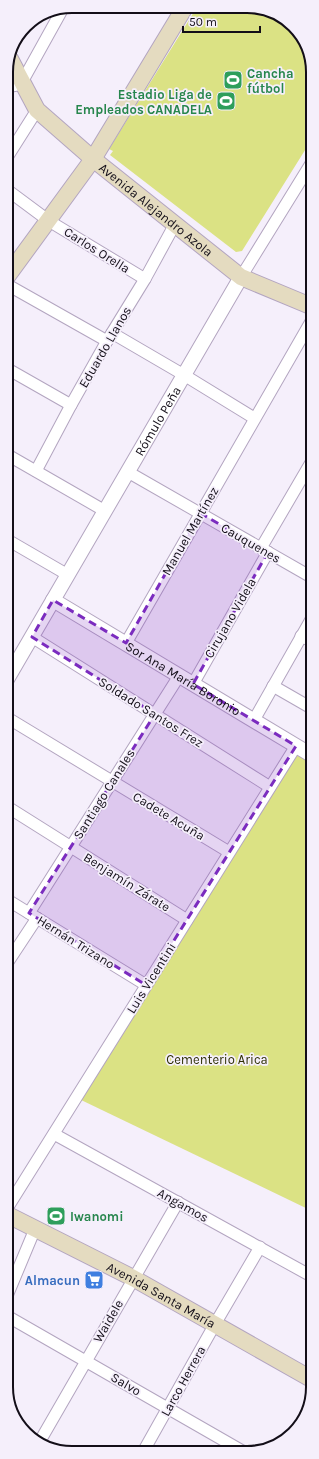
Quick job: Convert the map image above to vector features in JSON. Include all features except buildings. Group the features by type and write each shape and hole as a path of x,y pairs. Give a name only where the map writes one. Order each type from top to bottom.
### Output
{"main road":[{"path":"13,269 93,159 181,13"},
{"name":"Avenida Alejandro Azola","path":"13,66 37,110 93,159 241,277 306,304"},
{"name":"Avenida Santa María","path":"13,1218 133,1278 306,1376"}],"street":[{"path":"13,86 22,82 60,14"},
{"path":"13,148 37,110"},
{"name":"Rómulo Peña","path":"13,665 68,575 241,277 306,172"},
{"name":"Carlos Orella","path":"13,194 49,220 145,279"},
{"name":"Eduardo Llanos","path":"36,471 109,337 145,279 175,224"},
{"path":"13,288 184,375 254,418"},
{"name":"Manuel Martínez","path":"126,643 306,328"},
{"path":"13,372 71,405"},
{"path":"13,458 105,510"},
{"name":"Cauquenes","path":"128,472 306,574"},
{"name":"Cirujano Videla","path":"193,684 306,472"},
{"path":"13,543 68,575"},
{"name":"Sor Ana María Boronio","path":"53,600 306,752"},
{"path":"254,720 306,628"},
{"name":"Soldado Santos Frez","path":"32,636 270,787"},
{"path":"301,636 306,638"},
{"name":"Santiago Canales","path":"13,952 71,847 179,676"},
{"path":"273,686 306,704"},
{"name":"Cadete Acuña","path":"13,721 229,852"},
{"name":"Luis Vicentini","path":"13,1199 296,746"},
{"name":"Benjamín Zárate","path":"13,810 187,920"},
{"name":"Hernán Trizano","path":"13,903 146,985"},
{"name":"Angamos","path":"54,1134 306,1274"},
{"name":"Waidele","path":"42,1438 178,1202"},
{"path":"13,1280 35,1229"},
{"name":"Larco Herrera","path":"146,1446 260,1247"},
{"name":"Salvo","path":"13,1320 86,1360 234,1446"}],"highlighted area":[{"path":"200,513 268,552 193,684 296,746 146,985 29,913 155,714 32,637 53,600 126,643"}],"green space":[{"name":"Estadio Liga de Empleados CANADELA","path":"193,13 247,13 266,16 280,23 289,30 300,46 304,56 306,72 306,149 242,251 236,252 110,155 113,151 109,149"},
{"name":"Cementerio Arica","path":"296,753 306,759 306,1208 79,1099"}],"place":[{"name":"Cancha fútbol","path":"233,80"},
{"name":"Estadio Liga de Empleados CANADELA","path":"226,101"},
{"name":"Iwanomi","path":"56,1216"},
{"name":"Almacun","path":"94,1280"}]}
